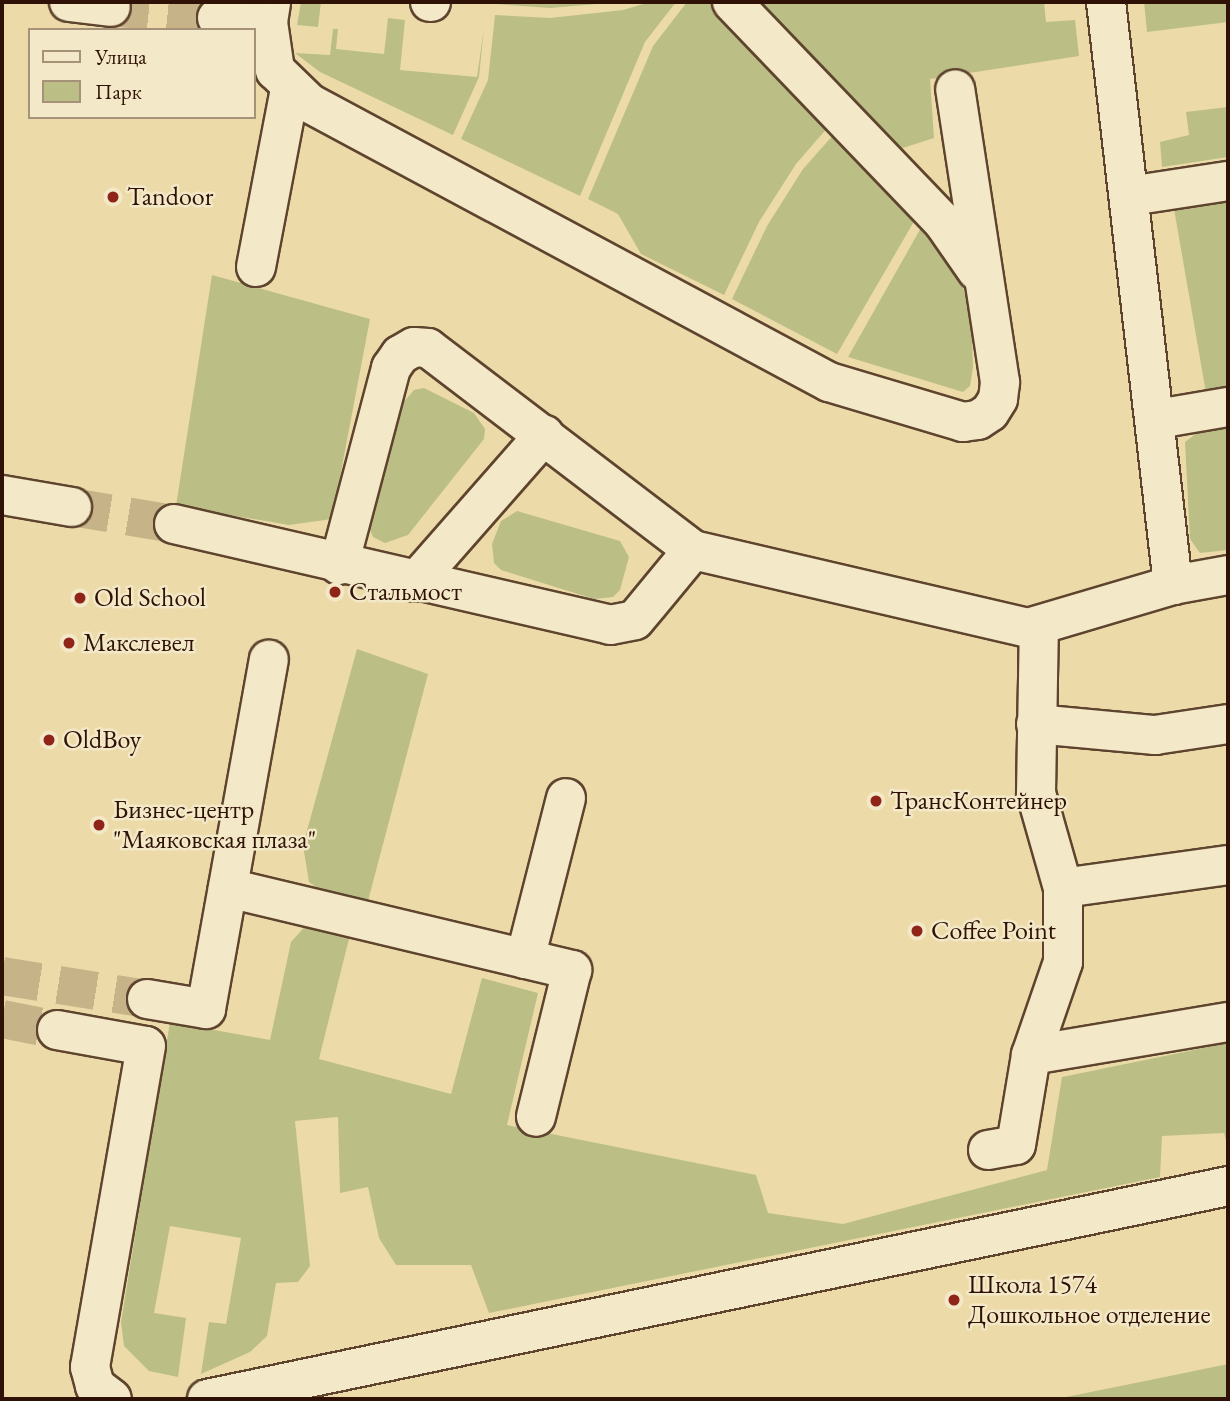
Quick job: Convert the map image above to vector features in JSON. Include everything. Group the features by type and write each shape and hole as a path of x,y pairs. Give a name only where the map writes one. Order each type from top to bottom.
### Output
{"lane":[{"path":"69,2 111,7"},
{"path":"733,2 961,243 973,262 988,307"},
{"path":"1106,2 1157,419 1173,585"},
{"path":"217,18 269,12 275,70 290,88 309,103 829,382 870,397 963,422 978,420 990,412 998,399 1000,382 956,89"},
{"path":"256,267 290,88"},
{"path":"898,175 922,191 947,194 962,180 966,161"},
{"path":"1130,197 1228,181"},
{"path":"339,565 391,368 400,355 414,347 428,348 693,550 1039,628 1173,585 1228,575"},
{"path":"1157,419 1228,407"},
{"path":"415,582 544,435"},
{"path":"2,495 72,507"},
{"path":"174,524 339,565 595,623 624,626 640,614 693,550"},
{"path":"988,1150 1016,1145 1031,1055 1063,962 1063,888 1036,793 1039,628"},
{"path":"147,999 206,1009 269,660"},
{"path":"1036,723 1155,735 1228,724"},
{"path":"524,959 566,798"},
{"path":"1063,888 1228,865"},
{"path":"228,888 572,970 536,1117"},
{"path":"1031,1055 1228,1022"},
{"path":"57,1030 146,1046 90,1367 95,1386 112,1399"},
{"path":"207,1399 295,1390 1228,1186"}],"green space":[{"path":"301,2 321,2 318,27 297,25"},
{"path":"467,2 620,2 550,8"},
{"path":"650,2 676,2 645,42 580,196 461,139 488,80 495,15 550,18 623,10"},
{"path":"687,2 712,2 829,126 796,164 759,222 724,295 641,254 618,214 588,199 653,46"},
{"path":"754,2 1044,2 1046,22 1075,20 1079,56 930,79 934,138 903,148 882,141"},
{"path":"1144,2 1228,2 1228,22 1147,32"},
{"path":"388,18 405,20 400,70 477,77 484,28 479,77 453,135 320,72 295,53 330,55 333,29 338,29 336,49 384,54"},
{"path":"1228,107 1228,157 1162,167 1160,142 1189,135 1186,112"},
{"path":"835,133 916,218 837,354 732,299 767,226 803,169"},
{"path":"1228,195 1228,389 1206,393 1173,203"},
{"path":"922,226 956,270 971,310 973,367 970,386 963,392 848,357"},
{"path":"212,275 370,319 332,519 289,525 176,506"},
{"path":"424,388 474,413 485,429 484,439 408,535 385,543 373,537 366,521 401,405 414,390"},
{"path":"1228,428 1228,550 1200,553 1190,539 1185,442 1197,433"},
{"path":"517,511 620,541 629,557 620,590 613,597 594,599 501,570 494,563 492,544 501,521"},
{"path":"357,649 428,674 368,901 320,890 309,882 303,845"},
{"path":"309,922 351,931 319,1059 451,1094 482,978 538,993 507,1125 756,1175 768,1213 843,1224 1047,1170 1062,1077 1228,1043 1228,1148 1224,1133 1162,1136 1160,1177 489,1313 471,1265 396,1265 379,1238 368,1187 340,1193 338,1117 295,1121 310,1266 298,1282 276,1283 267,1336 250,1352 201,1374 209,1322 226,1324 241,1238 170,1226 154,1313 186,1318 178,1377 149,1371 124,1346 121,1322 170,1022 270,1040 291,942"},
{"path":"1228,1364 1228,1399 1056,1399 1155,1379"}],"tunnel":[{"path":"111,7 217,18"},
{"path":"72,507 174,524"},
{"path":"2,976 147,999"},
{"path":"2,1019 57,1030"}],"place":[{"name":"Tandoor","path":"113,197"},
{"name":"Стальмост","path":"335,592"},
{"name":"Old School","path":"80,598"},
{"name":"Макслевел","path":"69,643"},
{"name":"OldBoy","path":"49,740"},
{"name":"ТрансКонтейнер","path":"876,801"},
{"name":"Бизнес-центр \"Маяковская плаза\"","path":"99,825"},
{"name":"Coffee Point","path":"917,931"},
{"name":"Школа 1574 Дошкольное отделение","path":"954,1300"}]}
